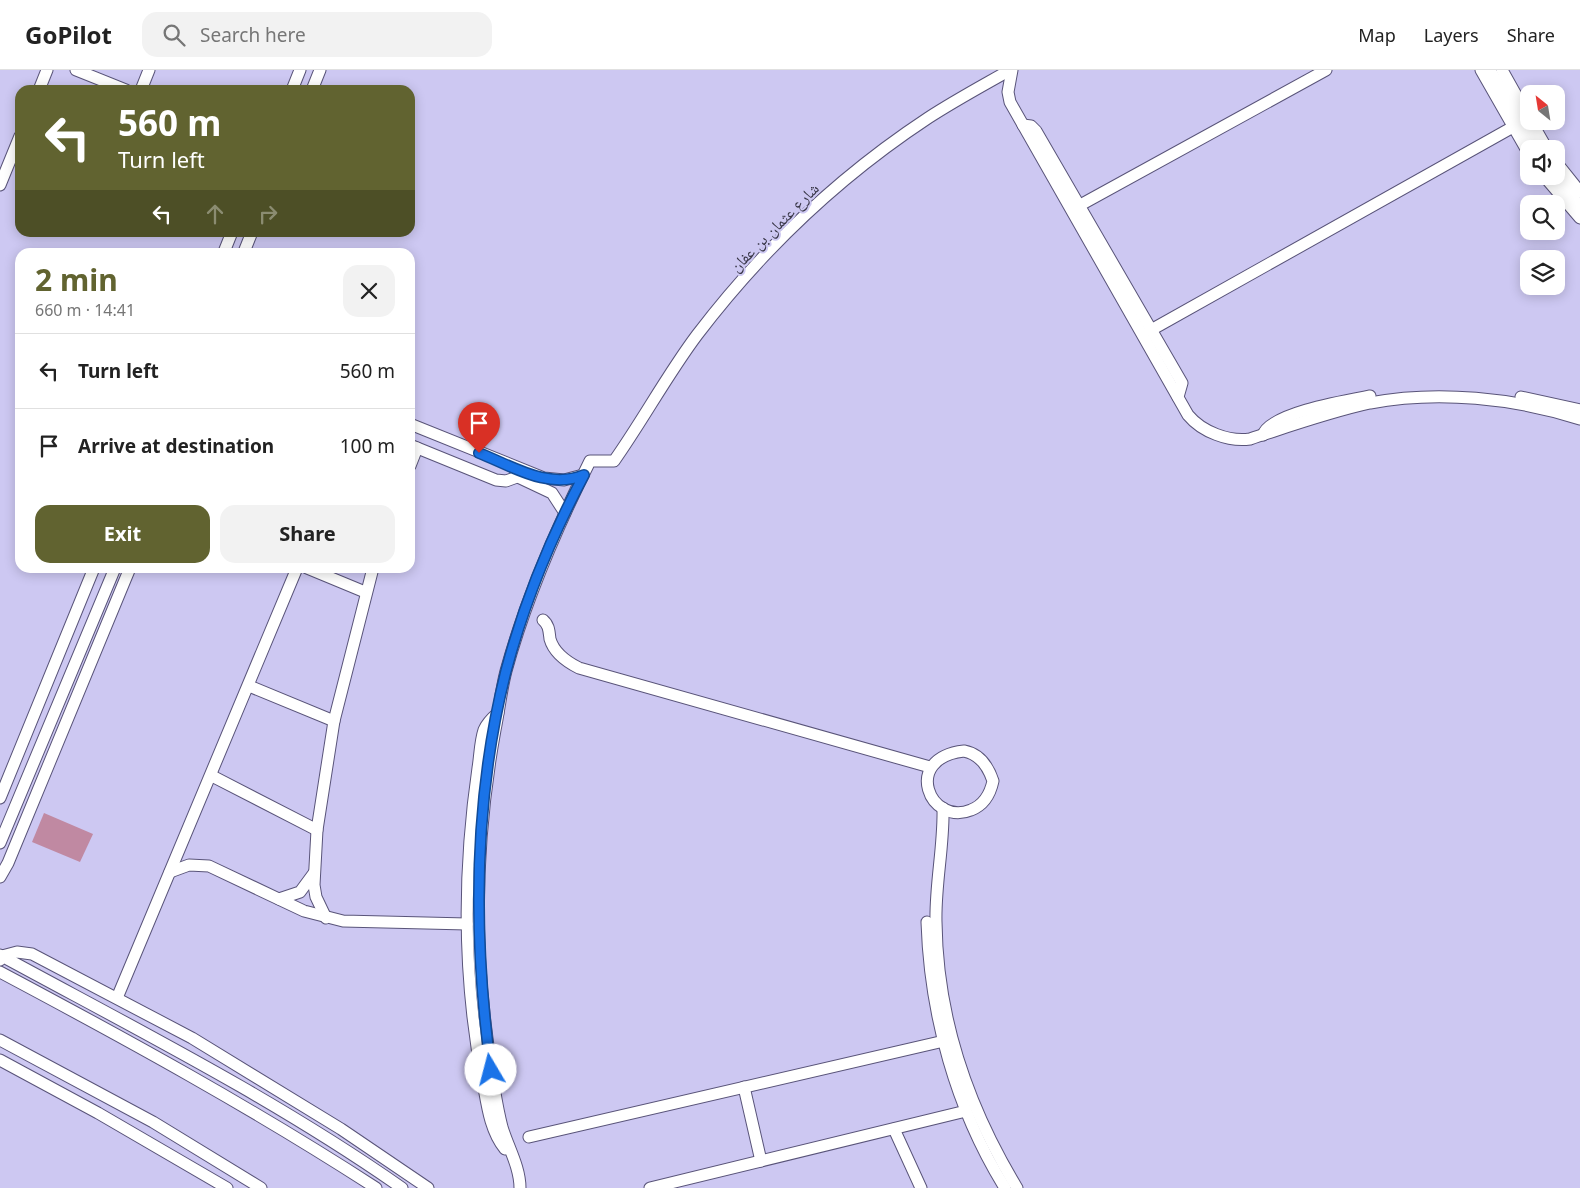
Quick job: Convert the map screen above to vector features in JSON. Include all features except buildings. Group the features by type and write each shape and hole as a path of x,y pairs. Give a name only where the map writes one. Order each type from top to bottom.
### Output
{"street":[{"path":"41,85 47,70"},
{"path":"76,70 114,85"},
{"path":"143,85 150,70"},
{"path":"294,85 300,70"},
{"path":"314,85 320,70"},
{"path":"1011,70 1008,97 1023,125 1031,126 1036,131 1075,208 1178,397 1192,420 1205,430 1237,440 1250,439 1355,407 1406,398 1463,398 1499,401 1542,408 1580,419"},
{"name":"شارع عثمان بن عفان","path":"584,475 590,461 614,461 671,370 698,334 738,285 788,232 821,201 929,117 1011,70"},
{"path":"1075,208 1326,70"},
{"path":"1481,70 1521,140"},
{"path":"1490,70 1531,140"},
{"path":"1502,70 1520,102"},
{"path":"1151,330 1514,127"},
{"path":"0,185 15,148"},
{"path":"1565,176 1580,192"},
{"path":"1565,181 1580,206"},
{"path":"1552,185 1580,218"},
{"path":"1075,208 1182,383 1178,397"},
{"path":"1263,435 1271,424 1313,409 1354,399 1406,391 1510,395 1543,400 1580,410"},
{"path":"415,426 544,478 564,480 584,475"},
{"path":"415,434 552,493 565,513"},
{"path":"415,446 496,480 506,481 517,477"},
{"path":"520,1188 520,1179 502,1124 491,1070 479,951 479,872 482,832 498,713 506,672 546,554 584,475"},
{"path":"0,798 92,573"},
{"path":"0,843 113,573"},
{"path":"0,877 8,863 128,573"},
{"path":"117,998 212,776 295,573"},
{"path":"319,573 365,592"},
{"path":"326,918 316,897 314,874 317,830 334,721 371,573"},
{"path":"543,620 548,626 551,641 558,653 579,668 930,767"},
{"path":"249,686 334,721"},
{"path":"498,713 492,718 484,731 480,756 471,828 468,924 474,1023 485,1093 495,1135 511,1154"},
{"path":"956,752 971,752 983,761 992,781 988,796 977,808 959,813 943,808 930,794 927,785 926,778 930,767 937,760 956,752"},
{"path":"212,776 317,830"},
{"path":"943,808 936,922 942,996 956,1055 972,1103 986,1134 1016,1188"},
{"path":"170,872 189,865 209,866 304,911 326,918 361,922 468,924"},
{"path":"279,899 300,892 314,874"},
{"path":"927,922 932,982 944,1041 966,1112 1006,1188"},
{"path":"1,957 16,952 32,954 192,1038 341,1129 428,1188"},
{"path":"1,957 310,1127 402,1188"},
{"path":"0,972 162,1058 251,1110 376,1188"},
{"path":"0,1040 153,1122 261,1188"},
{"path":"529,1137 944,1041"},
{"path":"0,1060 227,1188"},
{"path":"34,1078 42,1062"},
{"path":"226,1095 232,1093 233,1083"},
{"path":"744,1087 761,1161"},
{"path":"251,1110 253,1100 258,1098"},
{"path":"650,1188 966,1112"},
{"path":"894,1129 921,1188"}],"shaded area":[{"path":"44,813 93,834 80,862 32,842"}],"route":[{"path":"479,453 551,480 571,479 584,475 546,554 531,593 506,672 491,753 479,872 479,951 491,1070"}]}
